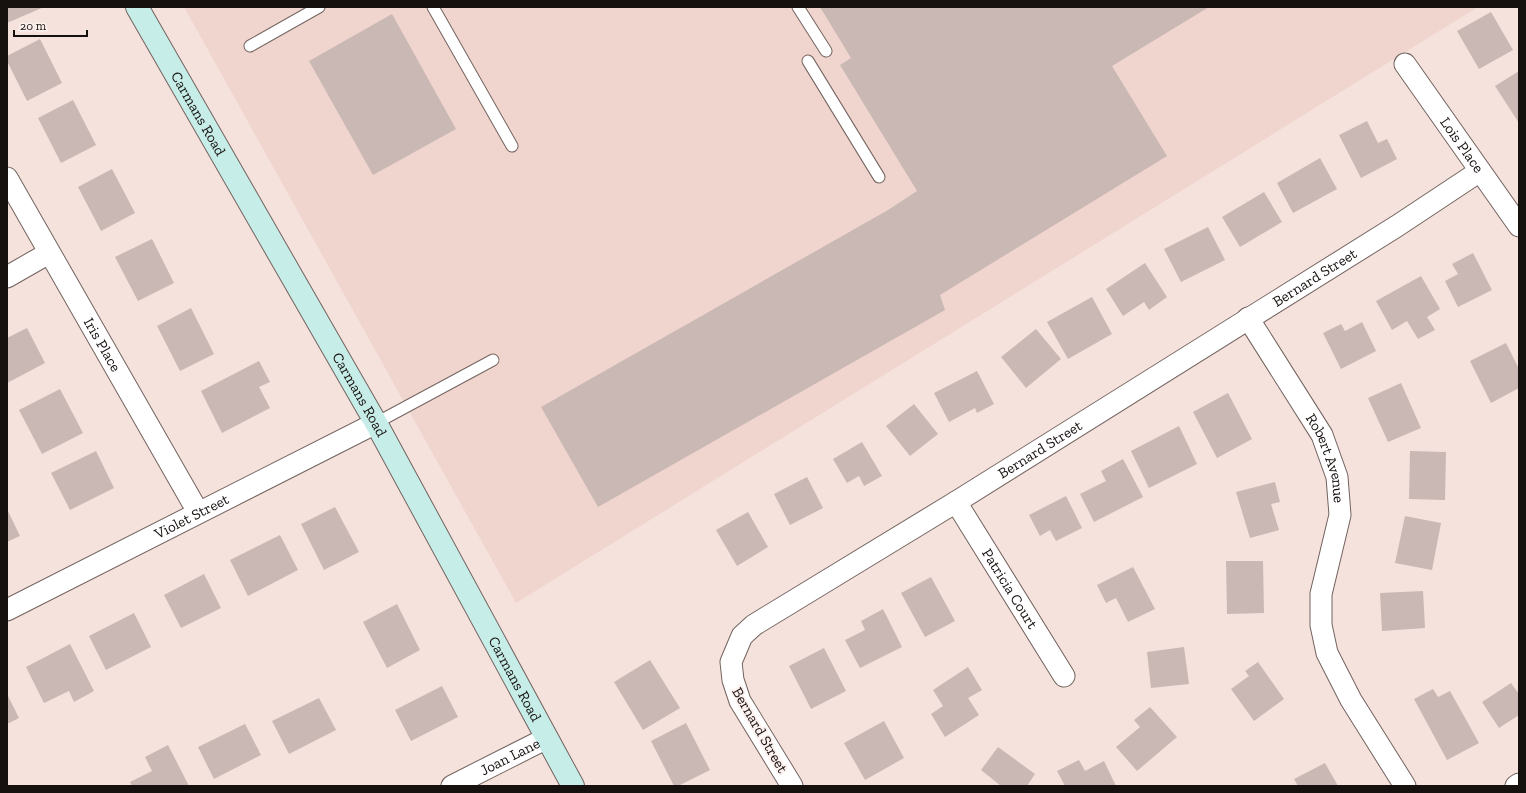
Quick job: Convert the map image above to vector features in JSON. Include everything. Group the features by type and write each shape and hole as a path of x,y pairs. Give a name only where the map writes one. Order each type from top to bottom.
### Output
{"street":[{"name":"Carmans Road","path":"137,7 376,423 573,786"},
{"name":"Lois Place","path":"1405,64 1519,226"},
{"name":"Bernard Street","path":"792,786 740,702 732,680 731,662 742,636 754,624 956,502 1397,226 1480,171"},
{"name":"Iris Place","path":"7,178 198,512"},
{"path":"7,277 49,253"},
{"name":"Robert Avenue","path":"1248,318 1322,435 1338,477 1340,515 1321,594 1321,626 1327,652 1351,700 1405,786"},
{"name":"Violet Street","path":"7,610 376,423"},
{"name":"Patricia Court","path":"956,502 1064,676"},
{"name":"Joan Lane","path":"452,786 547,738"}],"lane":[{"path":"250,46 306,10 319,7"},
{"path":"433,7 512,146"},
{"path":"798,7 826,51"},
{"path":"808,61 879,177"},
{"path":"376,423 493,360"}],"shaded area":[{"path":"184,7 1478,7 516,603"}],"building":[{"path":"7,7 44,7 7,23"},
{"path":"820,7 1209,7 1112,66 1167,156 940,295 945,310 598,507 541,407 888,210 917,191 840,65 851,58"},
{"path":"1491,12 1513,50 1479,69 1457,31"},
{"path":"392,14 456,129 373,175 309,61"},
{"path":"40,39 62,83 27,101 7,61 7,56"},
{"path":"1519,71 1519,123 1495,86"},
{"path":"73,100 96,145 61,163 38,118"},
{"path":"1367,121 1378,143 1387,139 1397,159 1361,178 1339,135"},
{"path":"1320,158 1337,189 1293,213 1277,183"},
{"path":"112,169 135,213 101,231 78,187"},
{"path":"1264,192 1282,222 1240,247 1222,217"},
{"path":"1208,227 1225,260 1181,282 1164,249"},
{"path":"152,239 174,283 138,301 115,257"},
{"path":"1473,253 1492,290 1458,307 1445,281 1458,274 1452,264"},
{"path":"1145,263 1167,297 1149,310 1144,302 1123,316 1106,289"},
{"path":"1421,276 1440,309 1427,317 1435,330 1418,339 1407,321 1392,330 1376,301"},
{"path":"1092,297 1112,334 1068,359 1047,322"},
{"path":"191,308 214,354 180,371 157,326"},
{"path":"1362,322 1376,351 1341,369 1323,333 1341,324 1345,331"},
{"path":"27,328 45,363 7,383 7,338"},
{"path":"1036,329 1061,359 1026,388 1001,357"},
{"path":"1506,343 1519,369 1519,388 1491,403 1470,361"},
{"path":"259,361 270,382 259,387 270,408 222,433 201,391"},
{"path":"977,371 994,404 977,413 975,408 949,422 934,393"},
{"path":"1401,383 1421,428 1388,442 1368,398"},
{"path":"60,389 83,433 42,454 19,410"},
{"path":"1228,393 1252,439 1217,458 1193,412"},
{"path":"914,404 938,434 910,456 886,426"},
{"path":"1179,426 1197,464 1149,488 1131,451"},
{"path":"862,442 882,476 864,486 859,476 847,483 833,459"},
{"path":"96,451 114,488 70,510 51,473"},
{"path":"1410,451 1446,452 1445,500 1409,499"},
{"path":"1123,459 1143,497 1094,522 1080,494 1106,481 1101,471"},
{"path":"807,477 823,508 790,525 774,494"},
{"path":"1275,482 1280,502 1271,504 1279,530 1250,538 1236,492"},
{"path":"1066,496 1082,528 1056,541 1050,530 1040,536 1029,515"},
{"path":"335,507 359,552 324,570 301,524"},
{"path":"7,509 20,536 7,542"},
{"path":"748,512 768,547 737,566 716,530"},
{"path":"1405,516 1441,523 1432,570 1395,563"},
{"path":"280,535 298,570 248,596 230,560"},
{"path":"1226,561 1263,561 1264,613 1227,614"},
{"path":"1133,567 1155,609 1128,622 1116,598 1106,603 1097,585"},
{"path":"204,574 221,608 181,628 164,595"},
{"path":"931,577 955,621 925,637 901,593"},
{"path":"1423,591 1425,628 1382,631 1380,593"},
{"path":"397,604 420,650 387,668 363,622"},
{"path":"883,609 902,647 860,668 845,640 865,630 861,621"},
{"path":"134,613 151,647 106,670 89,636"},
{"path":"70,644 94,691 74,702 69,691 44,703 26,667"},
{"path":"1184,647 1189,684 1151,688 1147,652"},
{"path":"824,648 846,691 811,709 789,666"},
{"path":"650,660 680,708 643,730 614,682"},
{"path":"1258,662 1284,699 1254,721 1231,689 1249,676 1245,671"},
{"path":"968,667 982,690 968,698 979,715 945,737 931,714 943,706 933,690"},
{"path":"1511,683 1519,694 1519,715 1499,728 1482,702"},
{"path":"442,686 458,717 411,741 395,710"},
{"path":"1433,689 1438,697 1450,691 1479,743 1447,760 1414,699"},
{"path":"7,694 19,718 7,724"},
{"path":"319,698 336,730 289,754 272,721"},
{"path":"1150,707 1177,737 1137,771 1116,747 1140,727 1134,720"},
{"path":"884,721 904,758 865,780 844,743"},
{"path":"686,723 710,770 678,786 674,786 651,741"},
{"path":"245,724 261,755 214,779 198,747"},
{"path":"168,745 189,786 132,786 130,782 152,771 145,757"},
{"path":"998,747 1035,774 1027,786 1001,786 981,770"},
{"path":"1079,760 1085,771 1104,761 1116,786 1065,786 1057,771"},
{"path":"1325,763 1338,786 1298,786 1294,779"}]}
